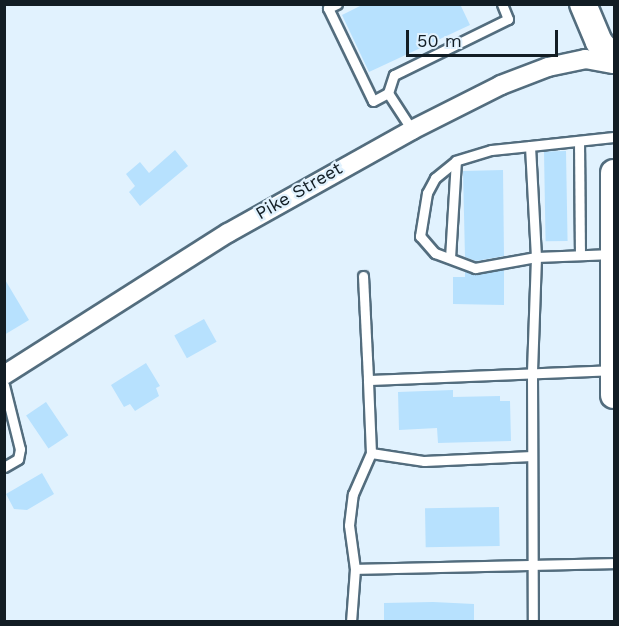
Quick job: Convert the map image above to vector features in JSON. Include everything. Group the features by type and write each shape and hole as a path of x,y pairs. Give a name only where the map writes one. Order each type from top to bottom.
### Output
{"main road":[{"path":"583,4 599,42 615,60"},
{"path":"615,173 613,254 615,395"}],"street":[{"name":"Pike Street","path":"4,375 228,233 412,130 501,85 548,67 585,59 615,64"}],"lane":[{"path":"337,4 328,8 374,101 388,93 394,75 508,19 502,4"},
{"path":"388,93 412,130"},
{"path":"613,254 536,257 475,268 435,253 420,236 427,193 435,178 456,161 491,150 615,137"},
{"path":"579,141 580,255"},
{"path":"530,146 536,257 532,373 533,621"},
{"path":"450,258 456,161"},
{"path":"351,621 355,569 349,525 353,494 371,453 363,276"},
{"path":"368,380 614,370"},
{"path":"4,385 20,449 18,459 4,467"},
{"path":"371,453 424,461 532,456"},
{"path":"355,569 615,563"}],"building":[{"path":"364,4 460,4 470,25 369,72 342,15"},
{"path":"175,150 188,166 140,206 129,192 135,186 126,174 140,162 149,173"},
{"path":"544,151 566,151 568,241 546,241"},
{"path":"503,170 504,256 476,261 465,257 463,171"},
{"path":"504,270 504,305 453,304 453,277 465,277 465,271 476,275"},
{"path":"4,278 29,320 4,335"},
{"path":"204,319 217,342 187,358 174,335"},
{"path":"146,363 160,386 156,388 159,396 135,411 130,404 124,407 111,385"},
{"path":"453,390 453,397 500,396 500,401 510,401 511,441 438,443 437,428 399,430 398,392"},
{"path":"46,402 68,435 48,449 26,415"},
{"path":"42,473 54,494 27,510 14,509 6,494"},
{"path":"499,507 500,546 426,547 425,508"},
{"path":"384,603 474,604 474,621 384,621"}]}
